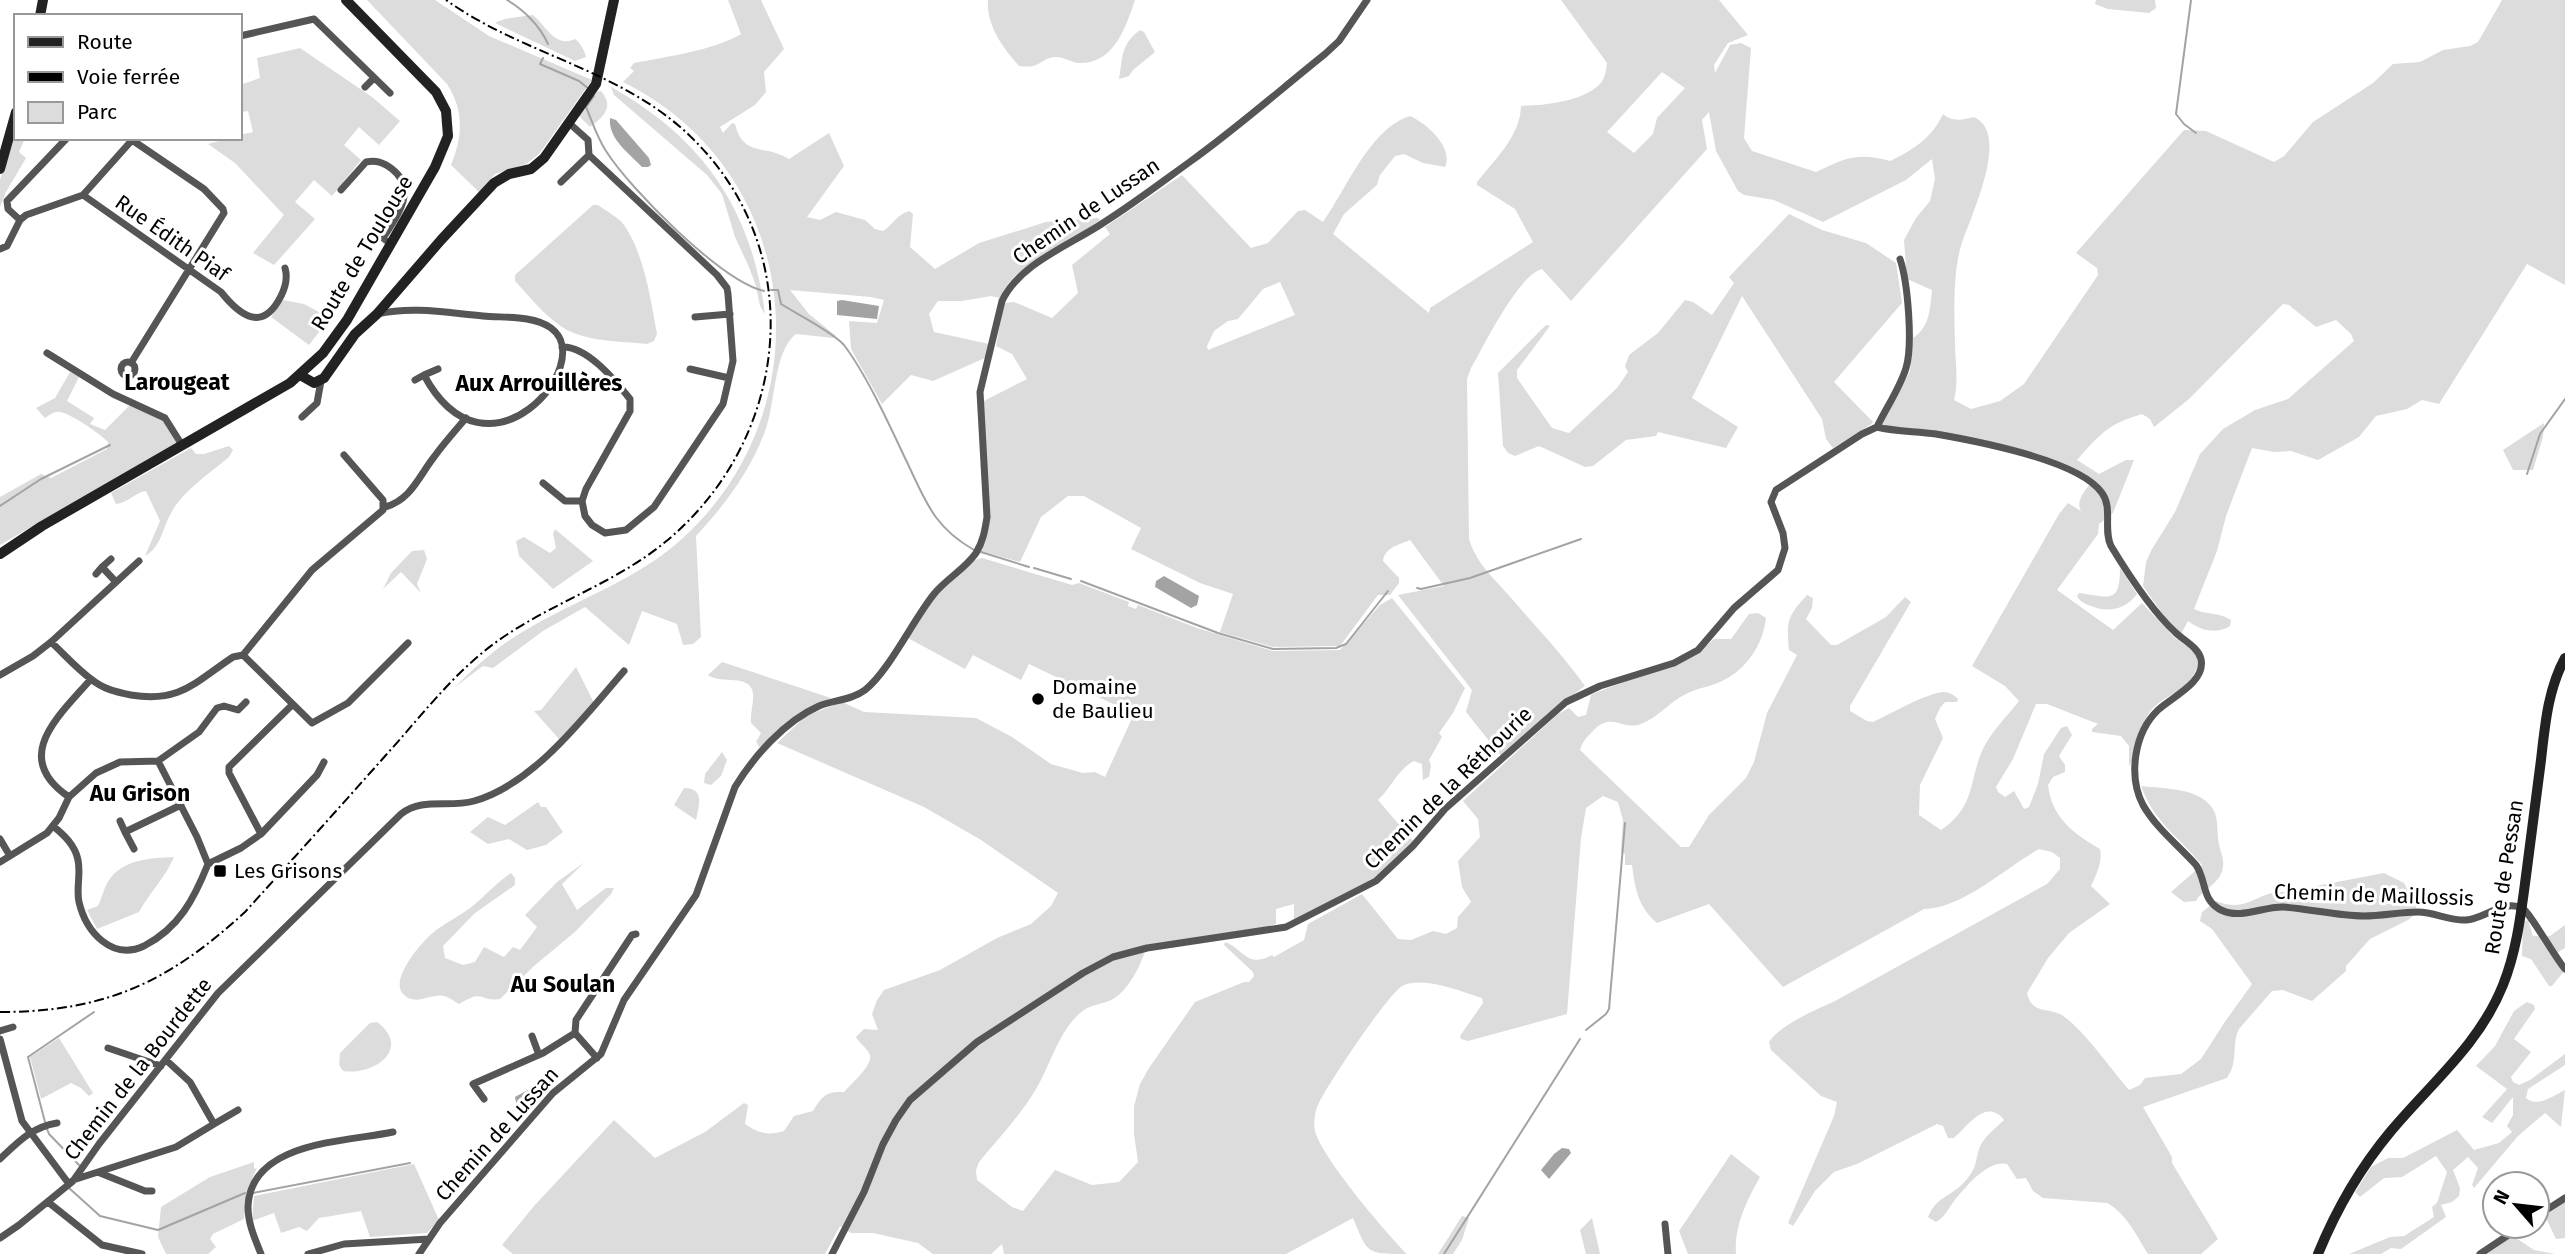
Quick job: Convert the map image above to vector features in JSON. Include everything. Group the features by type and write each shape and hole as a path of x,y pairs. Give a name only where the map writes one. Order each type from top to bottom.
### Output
{"main road":[{"name":"Route de Toulouse","path":"0,554 28,534 282,388 309,367 337,336 391,244 448,136 446,111 436,92 346,0"},
{"path":"300,375 314,383 321,381 355,334 377,314 495,183 509,174 531,169 537,164 596,84 614,0"},
{"path":"0,169 14,120"},
{"path":"309,367 321,381"},
{"name":"Route de Pessan","path":"2318,1254 2346,1197 2379,1145 2452,1065 2486,1020 2508,971 2521,908 2546,715 2565,657"}],"street":[{"name":"Chemin de Lussan","path":"419,1254 553,1093 597,1058 604,1049 624,1000 696,895 735,787 743,775 760,754 807,712 865,690 877,677 934,594 975,554 982,542 987,517 980,392 1007,289 1037,263 1105,222 1193,160 1325,54 1339,41 1365,1"},
{"path":"242,36 314,19 390,93"},
{"path":"365,87 374,78"},
{"path":"562,347 585,352 630,399 630,411 582,502 588,521 605,533 626,530 648,514 723,404 733,361 727,288 589,155 588,140 569,123"},
{"path":"20,220 8,209 7,201 64,140"},
{"path":"0,249 7,246 20,220 26,215 83,195 132,140"},
{"path":"131,363 187,269 222,217 223,209 204,189 134,140"},
{"path":"561,182 589,155"},
{"path":"341,190 366,162 381,162 396,172 405,189 403,204 383,238 391,244"},
{"name":"Rue Édith Piaf","path":"83,195 221,292 239,312 262,318 278,303 288,277 285,268"},
{"path":"1877,427 1905,371 1908,359 1905,288 1900,259"},
{"path":"377,314 413,309 538,322 556,332 562,347 561,360 552,385 541,399 528,411 498,424 477,423 466,418 443,401 424,375"},
{"path":"695,317 730,314"},
{"path":"47,353 113,394 165,418 182,445"},
{"path":"415,380 438,369"},
{"path":"690,369 729,378"},
{"path":"302,417 317,403 321,381"},
{"path":"51,642 91,679 112,691 151,698 164,697 187,688 233,657 243,655 312,570 385,507 400,500 414,488 433,457 466,418"},
{"name":"Chemin de Maillossis","path":"1877,427 1935,434 2025,454 2079,475 2102,492 2106,503 2107,535 2111,546 2162,619 2192,646 2200,658 2200,672 2194,681 2158,710 2145,729 2134,774 2138,794 2154,823 2196,865 2205,894 2215,906 2233,914 2274,907 2363,916 2417,912 2466,920 2485,916 2503,907 2521,908"},
{"name":"Chemin de la Réthourie","path":"832,1254 864,1192 883,1144 896,1120 910,1100 978,1042 1083,973 1113,957 1147,948 1286,927 1377,881 1413,846 1445,809 1566,702 1600,686 1674,663 1698,650 1734,608 1778,570 1783,560 1783,533 1770,502 1776,490 1877,427"},
{"path":"344,456 383,500 385,507"},
{"path":"543,483 565,501 582,502"},
{"path":"96,574 111,559"},
{"path":"0,675 51,642 139,561"},
{"path":"102,567 116,583"},
{"path":"243,655 312,723 348,703 408,643"},
{"name":"Chemin de la Bourdette","path":"0,1238 71,1182 218,993 401,814 417,805 472,802 510,783 562,740 624,671"},
{"path":"69,797 46,775 41,763 41,748 50,729 91,679"},
{"path":"0,862 39,839 53,826 69,797 86,780 120,762 158,761 200,732 216,709 224,706 238,710 246,702"},
{"path":"261,834 229,773 229,768 290,707"},
{"path":"158,761 208,864"},
{"path":"53,826 69,841 77,855 79,901 86,919 101,941 127,952 145,945 174,925 198,890 208,864 241,849 261,834 317,775 324,762"},
{"path":"125,832 181,805"},
{"path":"120,821 134,849"},
{"path":"0,839 10,856"},
{"path":"2521,908 2529,914 2540,936 2565,969"},
{"path":"597,1058 575,1033 576,1020 632,935 636,934"},
{"path":"0,1031 13,1027"},
{"path":"484,1099 473,1084 539,1055 575,1033"},
{"path":"532,1036 539,1055"},
{"path":"0,1039 22,1121 71,1182 176,1147 238,1110"},
{"path":"108,1048 163,1063 190,1082 214,1124"},
{"path":"0,1159 29,1132 57,1123"},
{"path":"261,1254 252,1230 248,1208 253,1184 265,1167 320,1143 393,1132"},
{"path":"184,1142 188,1150"},
{"path":"100,1172 145,1191 152,1191"},
{"path":"48,1202 102,1245 142,1254"},
{"path":"1665,1224 1668,1254"},
{"path":"308,1254 344,1244 429,1239"},
{"path":"2480,1254 2501,1240"}],"green space":[{"path":"367,0 435,0 489,36 592,80 539,154 526,164 495,174 479,192 451,165 458,144 460,123 453,94 447,84"},
{"path":"728,0 761,0 784,49 764,72 766,92 755,105 720,127 723,133 732,123 735,124 743,141 749,146 789,159 829,133 844,166 807,217 820,220 836,212 865,220 875,229 883,231 909,211 913,214 910,247 935,269 979,243 1046,222 1100,220 1018,273 1000,298 991,296 962,301 938,301 929,314 934,332 989,344 985,358 933,381 911,375 882,404 851,349 849,321 877,323 884,300 790,290 809,314 836,336 833,338 796,334 789,342 779,365 769,420 752,460 736,487 696,536 701,637 693,644 683,645 677,624 642,611 629,645 585,607 543,631 493,668 483,666 455,687 514,637 627,577 684,537 730,483 760,423 774,358 774,293 758,230 728,172 683,121 623,82 634,71 630,68 634,63 704,49 741,34"},
{"path":"988,0 1135,0 1118,41 1103,56 1082,63 1055,57 1027,67 1019,66 997,36 990,18"},
{"path":"1561,0 1719,0 1748,35 1728,43 1714,65 1715,73 1730,45 1741,43 1751,48 1744,138 1752,151 1816,172 1852,158 1869,157 1890,161 1921,142 1943,114 1954,119 1974,117 1985,126 1989,141 1989,158 1979,198 1961,246 1955,293 1957,378 1954,400 1971,409 2000,401 2024,384 2098,275 2097,268 2076,253 2184,130 2206,131 2274,162 2284,156 2313,122 2373,83 2393,64 2420,62 2443,50 2470,46 2478,42 2502,0 2565,0 2565,285 2527,264 2439,404 2422,400 2407,409 2376,416 2359,437 2318,460 2291,451 2274,452 2252,448 2194,609 2226,617 2231,620 2230,626 2208,630 2188,621 2181,634 2164,616 2143,586 2146,562 2175,512 2200,454 2223,429 2255,410 2288,399 2354,341 2351,334 2336,320 2316,327 2289,305 2283,304 2189,399 2154,427 2150,419 2142,414 2121,422 2099,437 2077,460 2099,474 2126,460 2134,460 2113,513 2099,524 2098,534 2057,590 2113,630 2142,603 2174,637 2194,652 2199,662 2189,681 2149,713 2129,766 2129,746 2121,736 2092,732 2098,724 2047,704 2036,704 2013,759 1996,787 2005,797 2014,791 2024,809 2029,807 2038,784 2044,754 2061,728 2067,726 2072,735 2059,756 2065,765 2065,772 2053,777 2048,785 2050,797 2065,823 2100,849 2100,864 2091,886 2110,904 2069,933 2048,958 2027,993 2029,1000 2037,1008 2062,1015 2070,1022 2129,1090 2140,1085 2145,1078 2181,1074 2201,1059 2252,984 2212,929 2200,921 2202,912 2216,901 2236,905 2275,892 2384,873 2404,883 2416,907 2414,915 2408,920 2370,939 2346,966 2346,971 2312,1001 2283,990 2272,991 2239,1029 2233,1065 2227,1078 2143,1107 2172,1157 2172,1163 2218,1239 2201,1254 2148,1254 2126,1219 2107,1203 2043,1198 2033,1191 2026,1178 2017,1179 2007,1164 1999,1164 1985,1170 1936,1222 1928,1217 1936,1204 1967,1179 1974,1168 1983,1141 2004,1120 1990,1112 1977,1116 1954,1138 1948,1138 1943,1126 1937,1124 1857,1164 1834,1172 1815,1191 1793,1226 1788,1223 1834,1116 1837,1102 1821,1096 1771,1050 1769,1042 1799,1018 1835,1001 2047,884 2060,869 2060,858 2052,852 2039,849 1969,895 1939,907 1924,909 1783,987 1709,904 1657,923 1651,917 1638,897 1632,865 1625,865 1625,854 1621,852 1623,820 1618,802 1603,796 1586,808 1581,838 1567,1014 1468,1041 1460,1036 1483,1003 1482,998 1433,984 1404,985 1373,1020 1318,1105 1315,1131 1329,1159 1407,1254 1370,1250 1353,1218 1286,1254 1004,1254 1002,1244 991,1254 933,1254 918,1243 873,1233 851,1233 840,1226 825,1254 513,1254 502,1245 534,1206 614,1120 655,1158 705,1132 744,1103 748,1105 745,1124 763,1133 784,1131 794,1116 813,1111 822,1098 833,1092 844,1092 865,1069 870,1055 856,1037 864,1029 878,1030 872,1014 884,990 940,970 997,938 1031,924 1051,906 1058,893 981,840 924,807 777,743 806,716 842,702 864,712 976,718 1012,737 1051,764 1083,773 1095,772 1105,777 1134,714 1029,664 1021,680 973,655 965,669 908,638 937,595 975,560 982,558 1072,585 1079,583 1129,602 1128,606 1136,609 1138,605 1197,628 1273,651 1340,650 1380,605 1392,598 1465,688 1453,713 1439,733 1442,737 1429,760 1429,777 1423,780 1422,764 1414,761 1403,769 1378,800 1414,842 1376,878 1294,919 1294,904 1276,909 1276,924 1241,933 1147,945 1135,974 1125,988 1113,999 1087,1008 1072,1022 1030,1099 979,1162 976,1170 977,1180 1012,1207 1023,1211 1055,1170 1092,1185 1119,1182 1138,1162 1134,1106 1140,1084 1149,1068 1195,1002 1249,982 1254,976 1224,945 1225,942 1251,959 1264,959 1272,955 1274,957 1304,940 1308,924 1362,894 1398,939 1411,940 1433,931 1446,934 1457,928 1458,917 1471,902 1462,887 1458,861 1480,837 1478,819 1463,801 1558,714 1569,708 1578,717 1586,715 1591,695 1671,666 1714,639 1731,639 1749,614 1758,613 1766,618 1757,647 1739,670 1722,681 1680,697 1641,724 1605,722 1588,736 1580,750 1681,847 1689,847 1709,815 1746,778 1754,762 1767,713 1797,655 1789,650 1790,619 1807,595 1813,598 1812,608 1806,619 1831,645 1837,645 1886,617 1905,597 1911,602 1850,706 1850,711 1873,722 1936,693 1947,693 1958,699 1957,702 1945,702 1935,719 1943,738 1920,785 1919,815 1941,830 1953,820 1967,801 1985,745 2019,701 2005,686 1972,666 2059,514 2068,503 2081,511 2080,499 2092,481 2072,468 2022,449 1966,437 1888,427 1882,423 1910,371 1913,338 1923,328 1930,310 1932,290 1907,279 1904,240 1916,218 1930,201 1935,179 1932,159 1906,180 1823,222 1774,200 1744,195 1738,191 1716,151 1709,112 1702,120 1707,149 1571,301 1542,269 1533,274 1512,297 1467,379 1469,539 1487,571 1559,652 1585,686 1547,714 1524,739 1502,757 1466,712 1472,690 1398,595 1444,586 1410,540 1397,545 1384,556 1383,561 1399,578 1399,583 1390,595 1378,595 1340,646 1273,647 1220,632 1233,594 1200,583 1131,549 1141,528 1084,496 1068,496 1041,517 1020,562 981,551 987,532 980,403 1027,379 1012,354 996,346 1004,303 1014,302 1052,318 1078,293 1072,265 1110,234 1105,227 1182,175 1251,248 1268,243 1298,211 1305,210 1323,222 1371,146 1396,123 1410,116 1430,130 1442,144 1447,159 1445,167 1423,163 1404,154 1395,156 1380,175 1377,185 1344,214 1333,234 1429,313 1430,308 1533,242 1515,209 1477,185 1511,138 1520,117 1521,106 1552,103 1583,95 1602,82 1607,63","holes":["1662,72 1685,88 1657,118 1653,134 1634,153 1607,132","1280,282 1295,315 1208,350 1207,346 1214,331 1228,321 1238,319 1263,289"]},
{"path":"2096,0 2155,0 2156,8 2149,13 2108,9 2095,4"},
{"path":"533,15 557,39 577,40 586,57 575,61 495,23"},
{"path":"1140,30 1144,32 1155,52 1129,76 1119,79 1126,47"},
{"path":"300,48 372,97 400,121 379,145 359,127 344,145 361,160 332,196 314,180 295,202 315,219 274,265 253,253 284,215 235,163 208,144 222,140 242,140 242,135 253,132 248,111 242,112 242,84 260,78 257,58"},
{"path":"611,87 672,129 697,154 718,181 735,210 748,242 765,314 760,306 749,267 735,237 722,194 707,175 614,95"},
{"path":"601,91 607,102 606,111 590,127 579,116 595,92"},
{"path":"14,134 14,140 24,140 19,152 26,158 0,207 0,180"},
{"path":"593,205 598,205 621,222 637,249 646,278 657,334 654,341 647,344 603,340 571,332 549,317 515,281 515,275"},
{"path":"1789,214 1822,230 1866,243 1896,263 1902,303 1834,382 1873,422 1870,425 1833,448 1826,439 1822,419 1742,296 1692,398 1738,427 1726,448 1658,432 1656,436 1626,440 1593,466 1585,467 1539,446 1515,456 1508,453 1503,446 1498,373 1546,325 1550,326 1517,370 1517,378 1552,428 1569,433 1617,388 1628,372 1625,366 1629,355 1658,333 1685,300 1693,302 1712,315 1734,283 1729,277"},
{"path":"283,300 304,304 330,318 309,345 271,317"},
{"path":"70,372 79,377 67,401 94,418 90,424 105,430 131,404 165,421 179,441 0,545 0,497 41,474 51,478 107,449 108,442 78,420 58,412 45,418 36,408 55,398"},
{"path":"2544,423 2543,437 2533,470 2513,470 2503,450"},
{"path":"229,446 233,450 229,457 181,498 158,543 145,556 160,521 146,491 116,504 111,493 191,448 196,454 204,454"},
{"path":"555,529 593,561 553,589 519,556 516,541 524,537 550,553 556,548 553,534"},
{"path":"424,550 427,559 417,584 421,593 401,572 383,589 391,573 412,551"},
{"path":"2120,568 2137,594 2127,604 2116,609 2104,609 2078,598 2079,593 2111,596 2118,588"},
{"path":"722,662 831,698 792,719 760,748 756,742 761,733 751,723 751,687 741,681 708,675"},
{"path":"576,667 594,703 559,739 534,711 541,710"},
{"path":"722,752 727,760 721,776 711,785 704,783 705,774"},
{"path":"2141,786 2192,793 2201,797 2214,811 2223,869 2196,901 2184,902 2171,892 2202,865 2160,819 2146,799"},
{"path":"684,788 698,794 696,820 674,805"},
{"path":"538,802 541,807 546,807 563,832 546,845 527,850 509,839 488,844 470,832 488,817 505,825"},
{"path":"174,857 139,912 97,929 87,910 98,906 107,883 115,873 139,861"},
{"path":"585,862 562,884 577,910 606,888 614,888 611,894 576,931 500,999 478,996 459,1004 444,996 418,1000 403,994 400,979 409,960 423,943 435,931 475,904 506,876 511,873 515,878 515,885 475,913 443,946 445,958 463,965 475,962 484,947 504,957 513,947 520,950 537,927 525,915 557,882"},
{"path":"2528,920 2533,936 2550,936 2565,925 2565,948 2557,953 2565,970 2552,986 2549,986 2531,959 2522,956 2523,922"},
{"path":"2527,1002 2534,1005 2535,1009 2514,1039 2531,1052 2511,1077 2513,1082 2519,1085 2530,1080 2565,1054 2565,1065 2528,1089 2526,1098 2540,1101 2565,1090 2561,1127 2545,1113 2518,1136 2489,1170 2481,1170 2481,1180 2474,1188 2472,1185 2478,1168 2468,1157 2453,1170 2460,1188 2459,1196 2452,1202 2441,1205 2446,1217 2401,1249 2391,1248 2381,1254 2349,1254 2390,1237 2404,1236 2434,1217 2432,1207 2437,1203 2447,1172 2436,1156 2402,1177 2384,1178 2360,1197 2355,1192 2371,1167 2388,1158 2403,1158 2457,1130 2474,1150 2499,1143 2512,1132 2507,1126 2513,1115 2513,1097 2492,1123 2482,1117 2507,1089 2476,1066 2495,1046 2514,1011"},
{"path":"377,1022 387,1032 391,1041 385,1058 367,1069 343,1071 339,1065 340,1053 370,1023"},
{"path":"59,1038 93,1093 89,1096 71,1083 41,1099 30,1057"},
{"path":"1731,1154 1760,1177 1739,1223 1736,1254 1688,1254 1679,1231"},
{"path":"254,1162 254,1169 257,1168 247,1190 244,1219 213,1234 210,1239 216,1247 208,1254 166,1254 158,1237 161,1207 210,1177"},
{"path":"414,1164 439,1220 427,1233 370,1237 361,1211 319,1218 307,1231 299,1227 281,1233 274,1213 252,1221 254,1196"},
{"path":"2565,1202 2565,1238 2556,1239 2551,1229 2551,1212"},
{"path":"1462,1216 1469,1218 1462,1240 1453,1254 1438,1254"},
{"path":"1592,1218 1600,1254 1586,1254 1580,1230"},
{"path":"2507,1240 2519,1240 2534,1250 2555,1254 2487,1254"}],"shaded area":[{"path":"610,118 616,120 649,158 651,165 642,167 620,145 612,133"},
{"path":"837,301 879,306 877,319 837,315"},
{"path":"1164,576 1199,596 1197,605 1191,608 1155,587 1156,581"},
{"path":"542,1082 547,1084 522,1112 518,1112 515,1097"},
{"path":"1562,1148 1569,1149 1571,1153 1549,1179 1541,1170"}],"waterway":[{"path":"507,0 531,19 548,44"},
{"path":"2191,0 2176,114 2196,133"},
{"path":"543,58 540,64 579,81 589,89"},
{"path":"594,96 586,107 597,135 618,168 635,188 701,252 746,284 764,291"},
{"path":"771,290 778,290 781,304 844,345 877,400 931,510 948,531 974,550"},
{"path":"2527,474 2540,434 2565,399"},
{"path":"0,506 41,479 110,445"},
{"path":"1417,588 1470,578 1581,539"},
{"path":"981,552 1029,567"},
{"path":"1034,568 1071,579"},
{"path":"1081,581 1218,633 1273,649 1336,648 1346,644 1388,591"},
{"path":"1586,1030 1609,1009 1625,823"},
{"path":"45,1122 28,1057 94,1012"},
{"path":"1444,1254 1580,1039"},
{"path":"47,1129 79,1165"},
{"path":"253,1193 410,1163"},
{"path":"69,1188 100,1216 158,1230 245,1193"}],"railway":[{"path":"0,1012 38,1011 104,999 162,974 217,936 245,912 463,670 496,642 519,627 614,576 659,547 703,505 736,457 758,404 769,348 769,292 756,237 730,184 691,137 664,114 635,95 507,35 446,0"}],"place":[{"name":"Domaine de Baulieu","path":"1038,699"},
{"name":"Les Grisons","path":"220,871"}],"district":[{"name":"Larougeat","path":"177,382"},
{"name":"Aux Arrouillères","path":"539,383"},
{"name":"Au Grison","path":"140,793"},
{"name":"Au Soulan","path":"563,984"}]}
